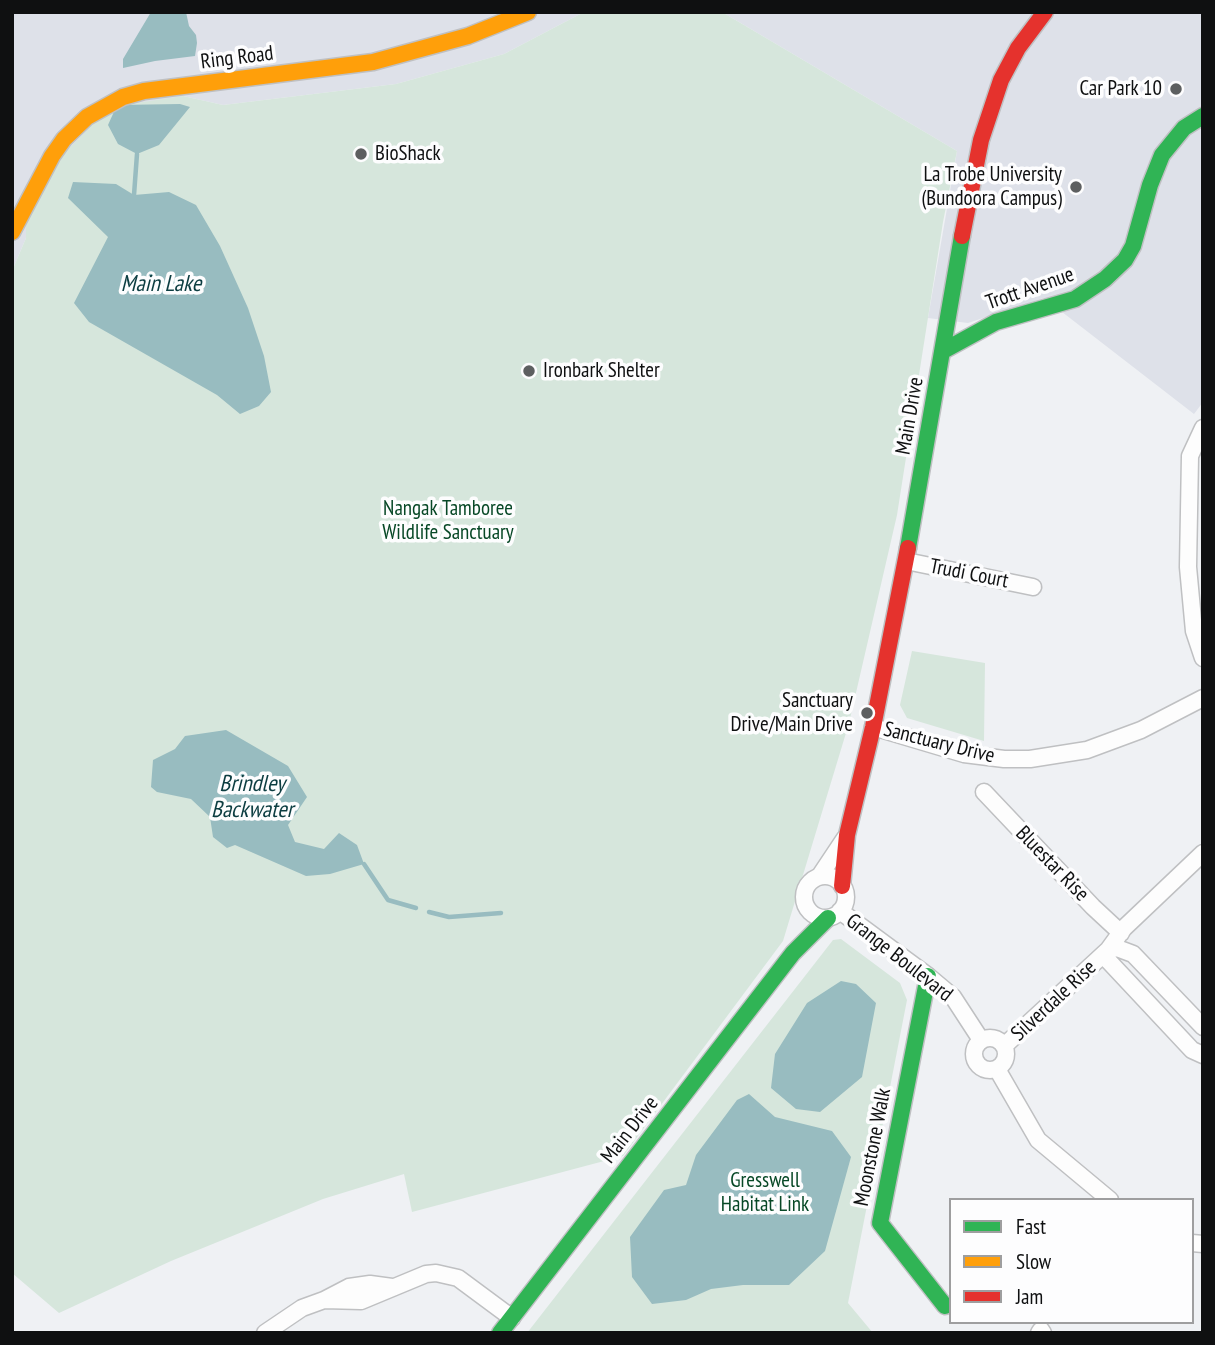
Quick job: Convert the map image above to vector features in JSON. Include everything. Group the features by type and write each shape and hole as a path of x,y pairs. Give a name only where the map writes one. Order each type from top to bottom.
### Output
{"street":[{"name":"Ring Road","path":"12,232 52,156 64,139 87,117 123,97 144,91 373,62 468,36 528,12"},
{"name":"Main Drive","path":"842,886 847,835 873,727 906,561 981,140 1001,80 1018,48 1045,14"},
{"name":"Trott Avenue","path":"943,351 996,322 1075,299 1094,288 1117,268 1137,237 1150,186 1162,155 1178,134 1203,116"},
{"path":"1203,428 1190,456 1188,567 1194,631 1203,658"},
{"name":"Trudi Court","path":"906,561 1033,587"},
{"name":"Sanctuary Drive","path":"873,727 964,754 1004,760 1030,759 1087,750 1141,730 1203,698"},
{"name":"Bluestar Rise","path":"984,792 1121,933"},
{"name":"Main Drive","path":"819,877 847,835"},
{"path":"1105,953 1121,933 1203,853"},
{"path":"819,877 832,878 842,886 845,899 834,914 817,916 808,910 805,904 805,891 813,880 819,877"},
{"name":"Main Drive","path":"793,953 808,910"},
{"name":"Main Drive","path":"500,1333 793,953 834,914"},
{"name":"Grange Boulevard","path":"834,914 928,976 953,997 981,1040"},
{"name":"Silverdale Rise","path":"1004,1046 1105,953 1117,948 1133,954 1203,1027"},
{"name":"Silverdale Rise","path":"1105,953 1192,1050 1203,1055"},
{"name":"Moonstone Walk","path":"928,976 880,1223 945,1306"},
{"path":"992,1038 1004,1046 1006,1057 996,1069 985,1070 976,1063 974,1052 981,1040 992,1038"},
{"path":"996,1069 1038,1140 1108,1198"},
{"path":"265,1333 302,1308 349,1287 392,1287 426,1274 448,1274 470,1286 512,1318"}],"shaded area":[{"path":"12,12 584,12 504,54 396,84 223,105 183,96 26,192 26,238 12,271"},
{"name":"La Trobe University (Bundoora Campus)","path":"722,12 1203,12 1203,402 1194,414 1044,298 968,323 928,318 957,151"}],"green space":[{"name":"Nangak Tamboree Wildlife Sanctuary","path":"584,12 722,12 957,151 943,222 897,515 849,723 783,941 623,1156 412,1212 404,1174 323,1199 171,1261 59,1313 12,1273 12,271 26,238 26,192 110,107 183,96 223,105 396,84 504,54"},
{"path":"912,651 985,663 984,741 907,718 900,705"},
{"name":"Gresswell Habitat Link","path":"841,939 900,983 907,1000 848,1303 873,1333 527,1333 833,940"}],"water":[{"path":"151,12 186,12 189,26 196,35 195,56 123,68 123,59"},
{"path":"180,104 190,107 159,145 137,154 118,144 108,125 117,105"},
{"name":"Main Lake","path":"73,182 116,184 134,195 169,192 196,205 220,246 248,308 264,356 271,392 259,406 240,414 217,395 89,322 74,303 108,237 68,198"},
{"name":"Brindley Backwater","path":"226,730 288,766 307,797 288,825 295,842 324,849 339,833 357,845 364,864 330,874 306,876 235,845 227,848 213,837 210,817 191,799 157,792 151,787 153,760 175,749 185,736"},
{"path":"841,981 856,984 876,1003 862,1077 820,1112 796,1109 771,1088 775,1054 807,1003"},
{"path":"749,1094 775,1117 832,1131 851,1157 825,1251 789,1285 743,1285 711,1289 686,1300 652,1304 632,1277 630,1237 664,1190 686,1185 696,1155 737,1100"}],"waterway":[{"path":"134,195 137,154"},
{"path":"364,864 388,900 416,908"},
{"path":"429,912 449,917 501,913"}],"traffic: fast":[{"path":"943,351 996,322 1075,299 1105,279 1125,260 1133,246 1150,185 1162,155 1184,128 1203,116"},
{"path":"908,548 962,236"},
{"path":"500,1333 793,953 828,918"},
{"path":"928,976 880,1223 945,1306"}],"traffic: slow":[{"path":"12,232 52,156 64,139 87,117 123,97 144,91 373,62 468,36 528,12"}],"traffic: jam":[{"path":"962,236 981,140 1001,80 1018,48 1045,12"},
{"path":"842,886 847,835 873,727 908,548"}],"place":[{"name":"Car Park 10","path":"1176,89"},
{"name":"BioShack","path":"361,154"},
{"name":"La Trobe University (Bundoora Campus)","path":"1076,187"},
{"name":"Ironbark Shelter","path":"529,371"},
{"name":"Sanctuary Drive/Main Drive","path":"867,713"}]}
